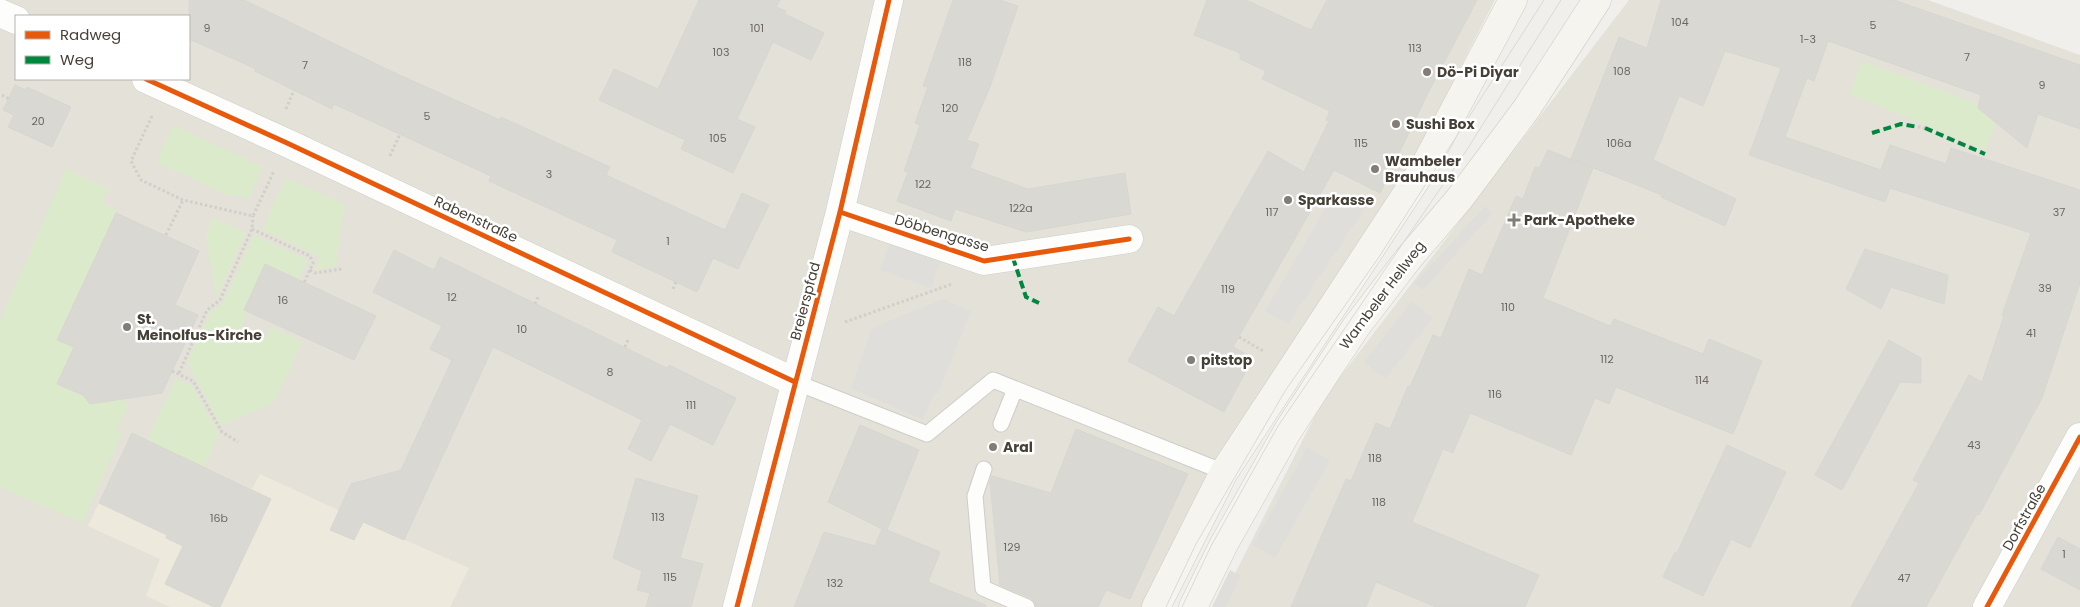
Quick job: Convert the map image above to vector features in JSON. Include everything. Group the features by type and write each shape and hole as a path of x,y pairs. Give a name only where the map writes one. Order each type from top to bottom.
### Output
{"main road":[{"path":"1154,606 1224,472 1422,169 1513,0"},
{"name":"Wambeler Hellweg","path":"1193,607 1224,544 1282,440 1326,372 1385,289 1460,198 1527,108 1597,0"}],"street":[{"name":"Breierspfad","path":"737,607 840,212 889,0"},
{"path":"0,12 15,20"},
{"name":"Rabenstraße","path":"148,80 287,143 795,382"},
{"name":"Döbbengasse","path":"840,212 984,261 1129,239"},
{"name":"Dorfstraße","path":"1987,607 2071,479 2080,438"}],"lane":[{"path":"795,382 927,434 993,380 1224,472"},
{"path":"1001,424 1015,389"},
{"path":"984,469 975,496 983,588 1027,607"}],"path":[{"path":"283,116 294,90"},
{"path":"2,95 9,99"},
{"path":"155,108 131,161 141,180 183,200 253,216"},
{"path":"1918,127 1924,128"},
{"path":"386,164 400,134"},
{"path":"178,374 208,310 220,300 252,229 253,216 277,164"},
{"path":"166,236 183,200"},
{"path":"252,229 310,256 313,262 304,282"},
{"path":"842,324 968,278 984,261"},
{"path":"310,270 316,273 342,270"},
{"path":"1239,337 1267,353"},
{"path":"172,370 193,381 222,432 238,442"}],"shaded area":[{"path":"0,0 1495,0 1406,173 1235,429 1143,607 0,607"},
{"path":"1629,0 1928,0 2080,55 2080,607 1218,607 1324,398"},
{"path":"1335,192 1364,210 1288,324 1265,311"},
{"path":"1485,206 1493,213 1423,290 1415,283"},
{"path":"890,243 941,261 931,288 880,270"},
{"path":"943,299 971,311 938,394 934,393 923,420 851,388 872,328"},
{"path":"1412,301 1433,318 1385,379 1364,362"},
{"path":"132,433 252,489 260,474 469,568 450,607 170,607 146,596 160,559 88,526"},
{"path":"1307,448 1330,460 1275,558 1253,545"},
{"path":"1230,570 1241,576 1226,607 1212,607"}],"green space":[{"path":"1861,61 1979,104 1996,122 1986,150 1850,94"},
{"path":"173,125 263,167 249,198 225,194 156,162"},
{"path":"66,169 108,189 102,203 117,210 57,339 74,347 57,384 83,395 92,403 106,394 129,404 116,430 122,433 82,523 0,487 0,321"},
{"path":"286,178 344,204 336,266 315,270 320,257 262,230"},
{"path":"213,218 246,233 216,298 206,235"},
{"path":"254,235 308,260 299,280 265,265 244,310 248,312 242,326 266,338 271,327 302,341 276,399 271,404 224,424 222,428 187,362 211,311 223,303"},
{"path":"176,378 192,386 219,433 204,467 147,440"}],"building":[{"path":"189,0 244,0 395,73 500,120 501,117 610,167 606,175 725,230 742,193 769,205 738,269 713,258 697,292 612,252 617,240 489,181 491,176 334,104 332,109 255,71 256,69 190,39"},
{"path":"699,0 780,0 776,7 786,11 785,14 824,33 811,60 773,42 737,119 755,127 733,173 681,149 685,140 599,100 614,69 658,89"},
{"path":"953,0 1000,0 1018,6 990,87 967,140 979,144 970,168 1028,189 1125,173 1131,214 1026,232 955,209 951,221 897,201 908,172 904,171 920,125 915,123 928,87 923,86"},
{"path":"1207,0 1246,0 1311,30 1327,0 1477,0 1428,93 1380,193 1334,170 1233,347 1253,358 1224,412 1128,361 1158,307 1174,316 1268,151 1304,172 1329,121 1326,120 1330,111 1262,79 1266,71 1240,59 1240,53 1194,35"},
{"path":"1661,0 1894,0 2080,65 2080,129 2038,114 2027,148 1978,108 1981,95 1828,41 1814,81 1807,78 1785,137 1881,170 1890,145 1946,164 1951,148 2080,190 2080,283 2042,398 1979,515 1977,514 1926,607 1851,607 1919,483 1913,480 1969,375 1982,382 2004,316 2002,315 2031,233 1890,188 1885,202 1749,155 1781,68 1725,51 1703,106 1679,96 1653,160 1736,199 1725,226 1661,197 1662,195 1571,159 1619,37 1647,48"},
{"path":"15,85 25,90 27,87 71,107 52,147 8,127 14,115 3,110"},
{"path":"1548,150 1593,168 1543,298 1610,326 1614,319 1703,354 1709,339 1762,361 1733,434 1616,387 1609,404 1595,398 1571,455 1470,413 1453,453 1443,449 1412,522 1539,575 1525,607 1436,607 1376,582 1366,607 1291,607 1346,479 1351,481 1376,423 1390,429 1408,386 1410,387 1433,335 1441,338 1469,269 1482,275 1516,196 1523,199 1535,167 1539,168"},
{"name":"St. Meinolfus-Kirche","path":"116,213 199,251 175,305 198,315 162,393 90,404 83,395 57,384 74,347 57,340"},
{"path":"1865,249 1948,275 1944,304 1891,287 1881,309 1846,289"},
{"path":"394,250 434,270 440,257 667,368 669,365 736,398 713,445 670,424 651,461 628,449 642,420 493,347 404,540 363,522 354,540 330,530 351,484 401,470 452,360 430,349 442,326 373,292"},
{"path":"265,264 376,316 354,360 244,310"},
{"path":"1889,340 1921,358 1921,383 1900,382 1842,490 1815,475"},
{"path":"860,425 919,450 887,530 940,552 928,582 986,605 986,607 794,607 824,532 875,546 882,529 828,502"},
{"path":"1076,429 1188,474 1130,599 1106,590 1098,607 1036,607 1035,602 1031,598 1000,585 990,482 992,476 1051,493"},
{"path":"132,433 271,499 220,607 214,607 165,584 183,546 166,538 167,535 99,503"},
{"path":"1727,445 1786,472 1750,548 1731,539 1703,596 1663,577 1675,552 1677,553"},
{"path":"636,478 698,496 680,558 703,564 691,607 646,607 650,593 637,590 642,571 613,558"},
{"path":"2058,537 2080,549 2080,590 2041,569"}],"tram line":[{"path":"1166,607 1196,544 1285,391 1379,257 1544,0"},
{"path":"1182,607 1211,546 1278,426 1468,148 1561,0"}],"marked path":[{"path":"1872,133 1901,124 1918,127"},
{"path":"1925,128 1985,154"},
{"path":"1013,258 1026,297 1039,303"}],"cycle path":[{"path":"737,607 840,212 889,0"},
{"path":"148,80 287,143 795,382"},
{"path":"840,212 984,261 1129,239"},
{"path":"1987,607 2080,437"}],"place":[{"name":"Dö-Pi Diyar","path":"1427,72"},
{"name":"Sushi Box","path":"1396,124"},
{"name":"Wambeler Brauhaus","path":"1375,169"},
{"name":"Sparkasse","path":"1288,200"},
{"name":"Park-Apotheke","path":"1514,220"},
{"name":"St. Meinolfus-Kirche","path":"127,327"},
{"name":"pitstop","path":"1191,360"},
{"name":"Aral","path":"993,447"}]}
